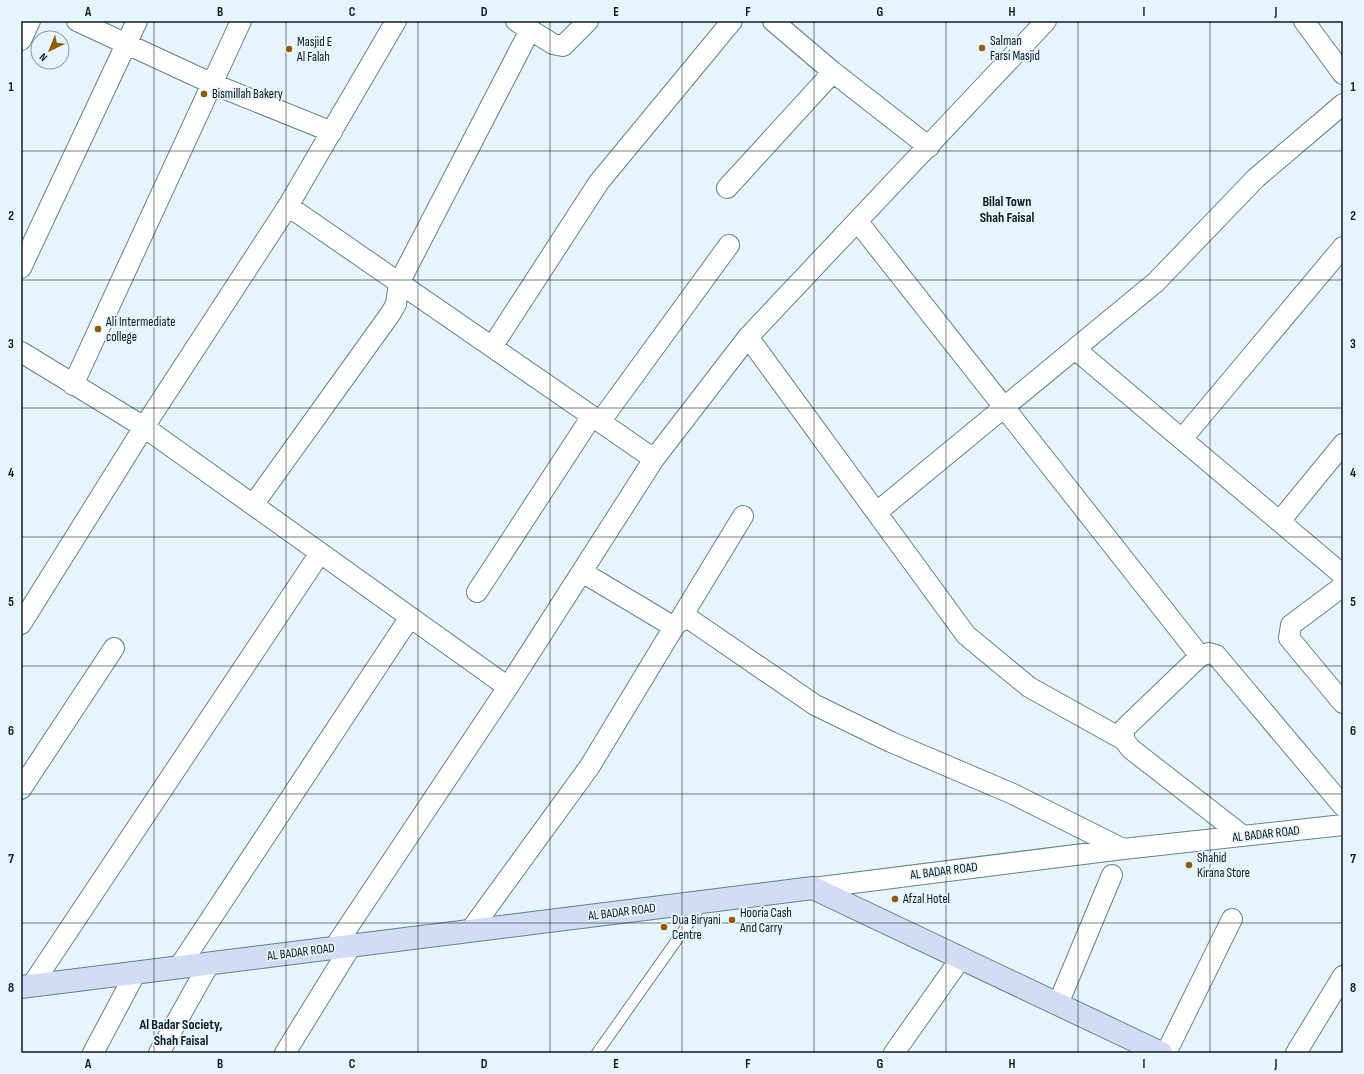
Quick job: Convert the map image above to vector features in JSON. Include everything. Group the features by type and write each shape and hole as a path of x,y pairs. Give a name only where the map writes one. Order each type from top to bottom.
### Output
{"street":[{"path":"21,40 30,21"},
{"path":"77,21 213,84 332,132"},
{"path":"21,268 137,21"},
{"path":"73,385 241,21"},
{"path":"21,624 144,427 288,206 396,21"},
{"path":"253,505 391,313 396,304 399,283 523,25 553,44 563,46 588,21"},
{"path":"492,347 599,182 732,21"},
{"path":"773,21 833,72 929,147"},
{"path":"285,1053 342,947 654,459 748,337 929,147 1046,21"},
{"path":"1304,21 1343,74"},
{"path":"727,188 833,72"},
{"path":"877,512 1156,282 1256,178 1343,104"},
{"path":"288,206 654,459"},
{"path":"858,222 1003,408 1200,656"},
{"path":"477,592 596,419 729,246"},
{"path":"1182,439 1343,247"},
{"path":"748,337 966,635 1029,687 1124,740 1131,749 1243,836"},
{"path":"1074,349 1343,574"},
{"path":"21,352 144,427 508,687"},
{"path":"1280,521 1343,444"},
{"path":"470,931 590,766 743,516"},
{"path":"26,986 320,553"},
{"path":"582,572 677,623"},
{"path":"1343,586 1291,625 1289,638 1343,703"},
{"path":"179,967 410,617"},
{"path":"677,623 684,619 691,620 815,705 891,742 1013,794 1123,849"},
{"path":"21,789 114,648"},
{"path":"1124,740 1124,729 1200,656 1209,653 1216,655 1343,806"},
{"name":"AL BADAR ROAD","path":"26,986 135,974 179,967 1123,849 1343,826"},
{"path":"1058,1004 1112,875"},
{"path":"813,888 1161,1053"},
{"path":"1166,1053 1232,919"},
{"path":"894,1053 961,958"},
{"path":"159,1053 209,964"},
{"path":"93,1053 135,974"},
{"path":"1296,1053 1343,976"}],"lane":[{"path":"596,1053 704,902"}],"place":[{"name":"Salman Farsi Masjid","path":"982,48"},
{"name":"Masjid E Al Falah","path":"289,49"},
{"name":"Bismillah Bakery","path":"204,94"},
{"name":"Ali Intermediate college","path":"98,329"},
{"name":"Shahid Kirana Store","path":"1189,865"},
{"name":"Afzal Hotel","path":"895,899"},
{"name":"Hooria Cash And Carry","path":"732,920"},
{"name":"Dua Biryani Centre","path":"664,927"}],"district":[{"name":"Bilal Town Shah Faisal","path":"1007,210"},
{"name":"Al Badar Society, Shah Faisal","path":"181,1032"}]}
